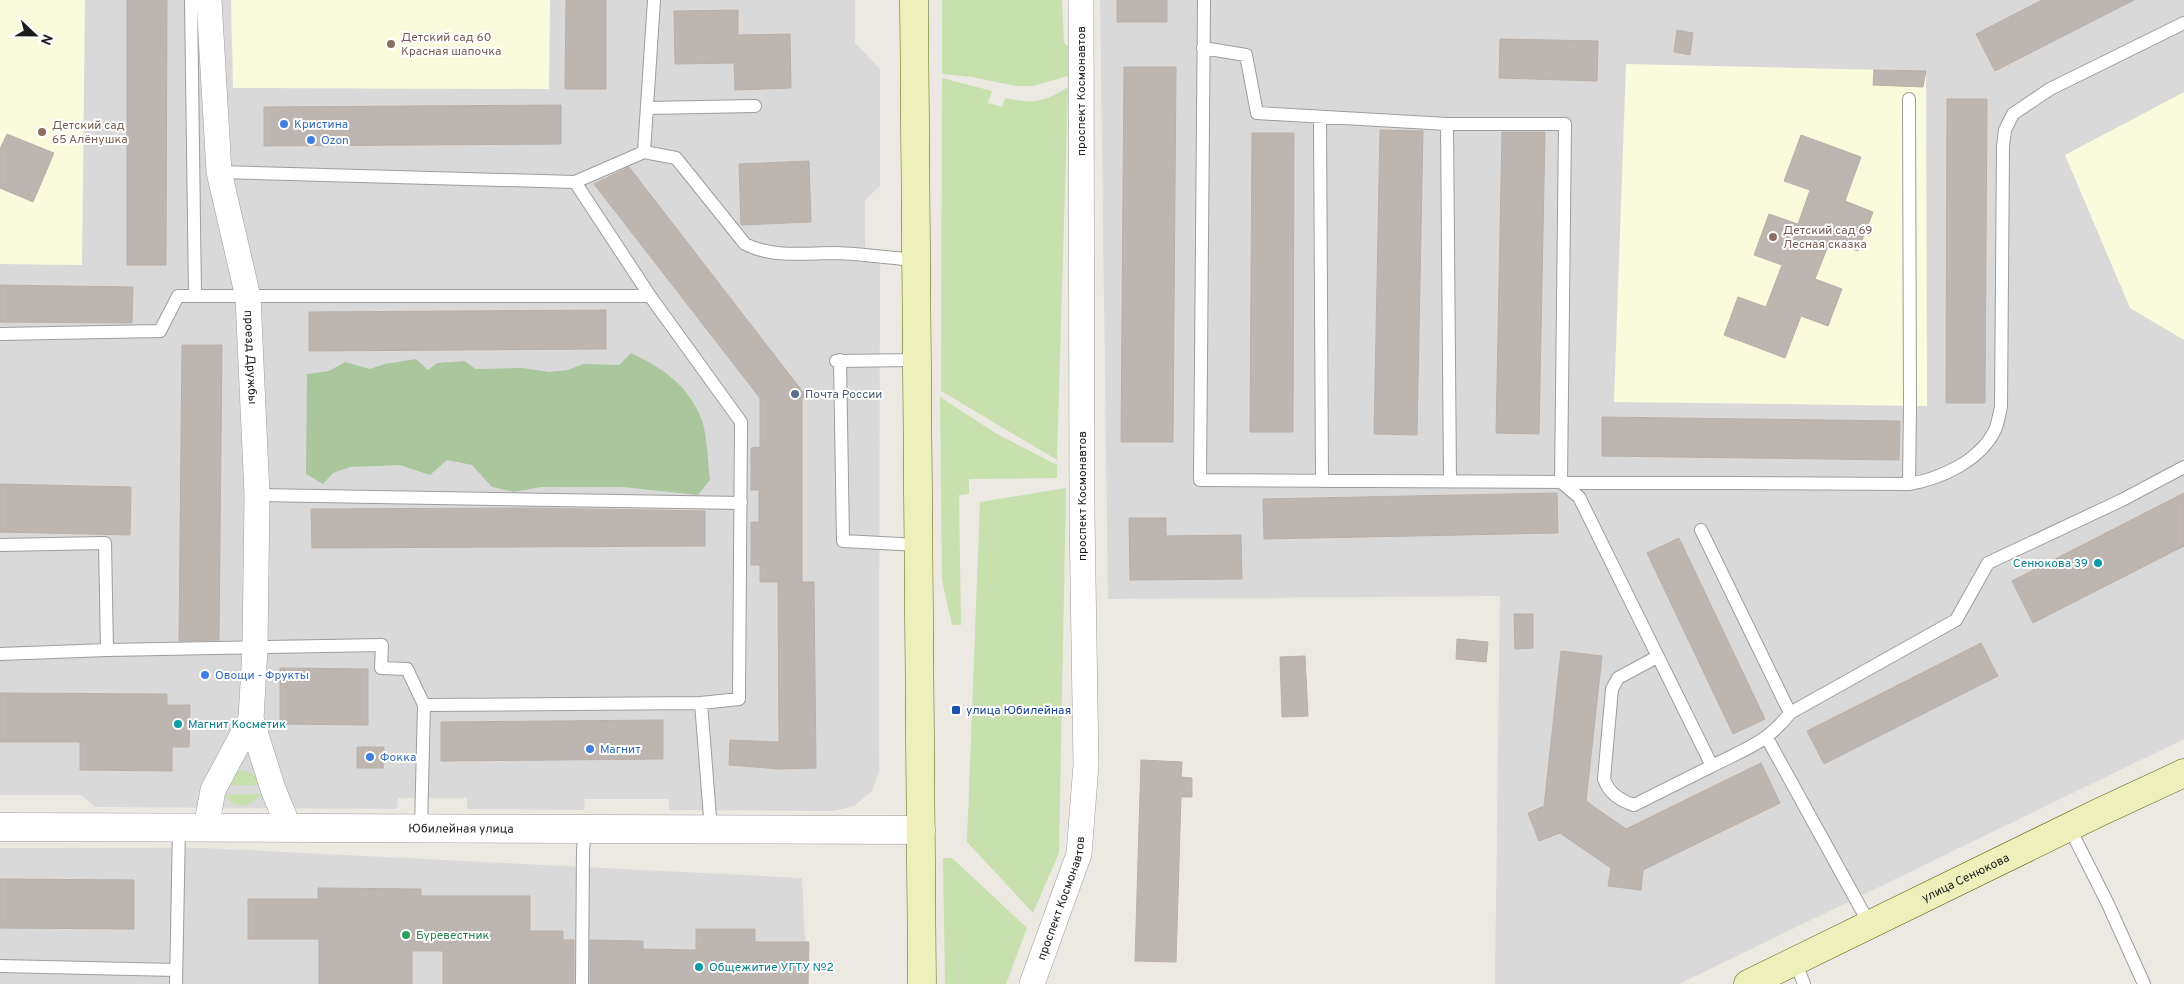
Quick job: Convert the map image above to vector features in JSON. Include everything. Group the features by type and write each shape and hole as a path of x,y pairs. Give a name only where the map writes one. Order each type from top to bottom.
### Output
{"main road":[{"path":"914,0 922,984"},
{"name":"улица Сенюкова","path":"1748,984 1799,973 1870,925 2069,827 2184,773"}],"street":[{"name":"проезд Дружбы","path":"209,0 219,172 248,297 257,495 255,648 251,719 272,789 289,828"},
{"name":"проспект Космонавтов","path":"1032,984 1079,854 1086,765 1082,534 1081,0"},
{"name":"проезд Дружбы","path":"206,828 213,790 251,719"},
{"name":"Юбилейная улица","path":"0,827 921,830"}],"lane":[{"path":"190,0 195,296"},
{"path":"644,152 654,0"},
{"path":"1204,0 1200,480 1909,484 1928,481 1951,472 1986,444 1995,429 2001,407 2003,147 2005,130 2013,114 2050,89 2184,23"},
{"path":"1203,48 1246,55 1257,113 1447,124 1565,124 1561,482"},
{"path":"1909,99 1909,484"},
{"path":"647,108 755,106"},
{"path":"1320,118 1322,481"},
{"path":"1447,124 1450,481"},
{"path":"219,172 575,182 644,152 676,158 745,244 758,250 770,253 838,253 917,260"},
{"path":"424,705 701,703 738,699 741,422 650,296 575,182"},
{"path":"0,334 160,331 178,296 650,296"},
{"path":"917,360 838,360 843,541 919,545"},
{"path":"1657,657 1618,678 1612,689 1604,779 1608,789 1622,801 1634,805 1767,738 1790,713 1956,620 1988,563 2122,500 2184,467"},
{"path":"1561,482 1579,497 1712,766"},
{"path":"257,495 741,503"},
{"path":"1701,530 1790,713"},
{"path":"0,545 105,543 107,650"},
{"path":"0,654 382,645 381,668 406,669 424,705 421,828"},
{"path":"701,703 712,830"},
{"path":"1767,738 1870,925"},
{"path":"2069,827 2107,902 2144,984"},
{"path":"176,984 180,828"},
{"path":"582,984 583,850 585,829"},
{"path":"0,966 176,970"}],"shaded area":[{"path":"0,0 855,0 855,43 880,69 880,186 865,200 865,251 880,265 879,772 871,792 854,806 832,811 669,810 669,799 585,799 584,810 467,809 467,798 398,798 397,809 95,807 82,795 0,795"},
{"name":"Детский сад 65 Алёнушка","path":"0,0 85,0 82,265 0,264"},
{"name":"Детский сад 60 Красная шапочка","path":"231,0 550,0 549,89 233,88"},
{"path":"1100,0 2184,0 2184,739 1679,984 1495,984 1500,596 1108,599"},
{"name":"Детский сад 69 Лесная сказка","path":"1626,64 1926,71 1927,406 1614,402"},
{"path":"2184,92 2184,340 2130,308 2065,155"},
{"path":"0,848 204,848 802,878 807,984 0,984"}],"green space":[{"path":"942,0 1062,0 1064,43 1068,46 1068,76 1033,86 1016,86 972,77 942,74"},
{"path":"942,78 992,91 988,103 1002,107 1005,98 1038,101 1068,87 1057,460 941,391"},
{"path":"631,353 653,364 672,378 689,396 701,418 705,431 710,480 698,495 623,487 541,487 514,492 492,487 472,465 447,460 430,475 400,465 350,467 333,473 323,484 306,474 307,374 329,371 345,362 370,369 385,364 416,359 428,370 437,363 465,361 475,369 523,368 549,372 568,370 583,364 619,365"},
{"path":"940,397 997,434 1057,465 1057,478 969,479 969,494 959,495 961,625 952,625 942,580"},
{"path":"1066,488 1059,853 1033,913 967,842 980,502"},
{"path":"241,770 253,774 260,785 223,785 237,771"},
{"path":"260,794 252,803 242,806 228,800 224,795"},
{"path":"943,858 952,858 1027,928 1006,984 945,984"}],"building":[{"path":"127,0 167,0 166,265 127,265"},
{"path":"566,0 606,0 606,89 565,89"},
{"path":"1117,0 1167,0 1167,22 1117,22"},
{"path":"2042,0 2134,0 1995,71 1976,34"},
{"path":"738,10 738,35 790,34 791,88 735,90 734,63 675,64 674,11"},
{"path":"1677,30 1693,33 1690,55 1674,52"},
{"path":"1500,39 1598,41 1597,81 1499,78"},
{"path":"1124,67 1176,67 1173,442 1121,442"},
{"path":"1874,70 1926,71 1923,87 1873,85"},
{"path":"1947,99 1987,99 1985,403 1946,403"},
{"path":"561,105 561,144 264,146 264,107"},
{"path":"1380,130 1423,131 1417,435 1374,434"},
{"path":"1502,132 1545,132 1539,434 1496,433"},
{"path":"1252,133 1294,133 1293,432 1250,432"},
{"path":"7,134 54,153 33,202 0,188 0,149"},
{"path":"1801,135 1861,157 1845,201 1873,212 1858,251 1830,241 1815,279 1842,289 1828,326 1801,316 1785,358 1724,335 1738,297 1766,307 1782,265 1754,255 1769,214 1798,224 1810,190 1784,181"},
{"path":"809,161 811,222 741,225 739,164"},
{"path":"629,167 806,396 802,398 802,582 814,582 816,768 780,769 729,765 730,740 779,742 778,582 760,582 760,565 751,565 751,522 759,522 759,490 751,490 751,448 760,447 760,398 594,184"},
{"path":"0,285 133,287 132,323 0,322"},
{"path":"606,310 606,349 309,351 309,312"},
{"path":"182,345 222,345 219,640 179,641"},
{"path":"1602,417 1900,421 1899,460 1602,456"},
{"path":"0,484 131,487 130,535 0,532"},
{"path":"1557,493 1558,533 1264,539 1263,499"},
{"name":"Сенюкова 39","path":"2184,493 2184,546 2033,623 2012,581"},
{"path":"534,508 705,511 705,546 312,548 311,509"},
{"path":"1129,518 1166,518 1166,536 1241,535 1242,579 1130,580"},
{"path":"1679,538 1765,719 1733,734 1647,553"},
{"path":"1514,614 1533,614 1533,648 1515,649"},
{"path":"1457,639 1488,642 1486,662 1456,659"},
{"path":"1981,643 1998,676 1824,764 1807,731"},
{"path":"1561,651 1602,656 1586,801 1626,829 1761,763 1780,803 1643,870 1641,890 1608,886 1611,868 1560,833 1539,841 1528,813 1544,806"},
{"path":"1305,656 1308,716 1282,717 1280,657"},
{"path":"280,668 368,669 368,725 280,724"},
{"path":"0,693 167,694 167,705 190,705 189,747 172,747 172,771 80,770 80,742 0,742"},
{"path":"663,720 663,759 441,761 441,722"},
{"name":"Фокка","path":"357,747 384,747 383,768 357,768"},
{"path":"1141,760 1182,762 1181,777 1192,778 1192,797 1181,797 1176,962 1135,961"},
{"path":"0,879 134,880 134,929 0,928"},
{"name":"Буревестник","path":"318,888 421,889 421,896 530,896 530,931 563,931 563,940 574,940 574,984 443,984 443,951 412,951 412,984 319,984 319,939 248,939 248,899 318,899"},
{"name":"Общежитие УГТУ №2","path":"696,929 755,929 755,942 809,942 808,984 590,984 590,940 643,941 643,949 696,950"}],"place":[{"name":"Детский сад 60 Красная шапочка","path":"391,44"},
{"name":"Кристина","path":"284,124"},
{"name":"Детский сад 65 Алёнушка","path":"42,132"},
{"name":"Ozon","path":"311,140"},
{"name":"Детский сад 69 Лесная сказка","path":"1773,237"},
{"name":"Почта России","path":"795,394"},
{"name":"Сенюкова 39","path":"2098,563"},
{"name":"Овощи - Фрукты","path":"205,675"},
{"name":"улица Юбилейная","path":"956,710"},
{"name":"Магнит Косметик","path":"178,724"},
{"name":"Магнит","path":"590,749"},
{"name":"Фокка","path":"370,757"},
{"name":"Буревестник","path":"406,935"},
{"name":"Общежитие УГТУ №2","path":"699,967"}]}
